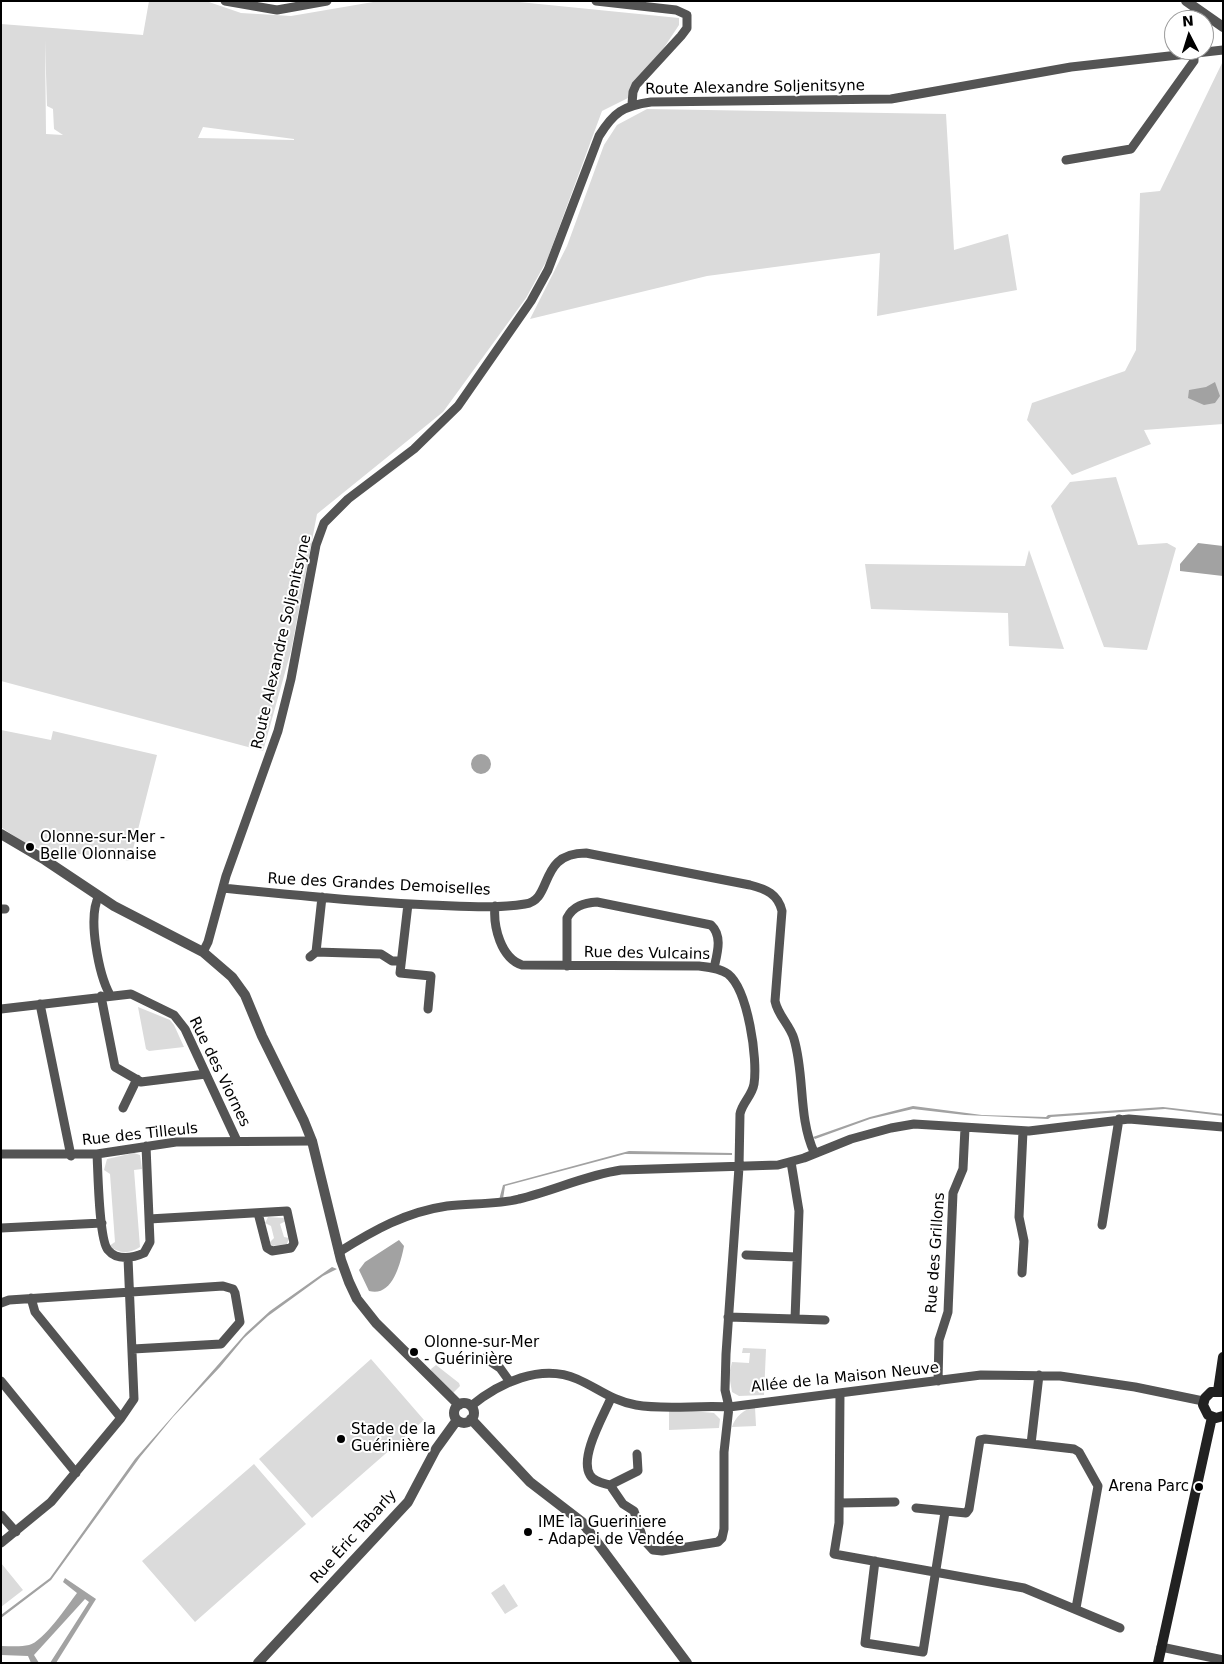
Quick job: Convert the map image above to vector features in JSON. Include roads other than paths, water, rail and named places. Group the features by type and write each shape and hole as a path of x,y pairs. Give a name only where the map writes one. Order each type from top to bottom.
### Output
{"main road":[{"path":"1212,1417 1204,1409 1203,1401 1207,1394 1221,1391 1223,1357"},
{"path":"1212,1417 1223,1416"},
{"path":"1158,1663 1212,1417"}],"street":[{"path":"225,1 277,10 327,1"},
{"path":"596,1 676,10 687,15 687,28 636,85 632,92 632,104"},
{"path":"1186,1 1223,27"},
{"name":"Route Alexandre Soljenitsyne","path":"202,952 208,942 223,888 278,731 316,545 324,523 348,499 414,449 458,406 531,301 548,270 599,136 608,121 618,112 632,104 651,102 891,99 1070,67 1164,57"},
{"path":"1066,160 1131,149 1194,60"},
{"path":"1,834 99,896 202,952 221,965 245,995 262,1036 294,1098 312,1141 348,1282 365,1309 459,1405"},
{"name":"Rue des Grandes Demoiselles","path":"223,888 408,904 495,906 527,904 538,897 553,867 560,858 574,853 586,853 750,886 770,892 780,902 782,911 776,1008 794,1038 802,1074 807,1132 814,1152"},
{"path":"99,896 95,913 96,940 116,1068 141,1082 206,1074"},
{"path":"322,897 313,954 381,954 392,961 401,961"},
{"path":"566,966 567,918 570,912 582,904 597,902 711,925 715,929 718,940 714,968"},
{"path":"408,904 400,973 431,976 428,1009"},
{"name":"Rue des Vulcains","path":"495,906 495,928 508,956 514,962 522,965 698,966 714,968 728,975 739,990 752,1037 755,1081 751,1093 741,1106 738,1167"},
{"name":"Rue des Viornes","path":"1,1009 131,994 174,1015 181,1022 237,1141"},
{"path":"40,1004 71,1156"},
{"path":"123,1108 137,1079"},
{"path":"339,1252 387,1222 414,1212 447,1206 518,1199 605,1172 664,1167 738,1167 791,1162 851,1139 902,1125 925,1124 1023,1131 1119,1119 1158,1120 1223,1126"},
{"path":"1102,1225 1119,1119"},
{"name":"Rue des Grillons","path":"938,1381 939,1340 948,1312 953,1193 963,1169 965,1128"},
{"path":"1022,1273 1024,1241 1019,1217 1023,1131"},
{"name":"Rue des Tilleuls","path":"1,1154 71,1156 176,1142 312,1141"},
{"path":"97,1154 103,1242 107,1250 113,1255 128,1258 144,1253 149,1248 146,1146"},
{"path":"791,1162 799,1211 795,1319"},
{"path":"611,1398 590,1445 588,1470 590,1476 597,1481 610,1485 623,1504 637,1514 641,1536 653,1550 662,1551 718,1542 724,1534 724,1452 729,1407 724,1390 738,1167"},
{"path":"149,1220 287,1211 294,1237 294,1243 291,1248 272,1251 268,1248 258,1213"},
{"path":"1,1228 102,1223"},
{"path":"746,1255 797,1257"},
{"path":"1,1544 44,1510 121,1418 134,1399 128,1258"},
{"path":"1,1303 9,1300 31,1298 229,1287 235,1293 241,1319 221,1344 133,1349"},
{"path":"31,1298 35,1312 121,1418"},
{"path":"728,1317 825,1320"},
{"path":"484,1358 500,1368 510,1382"},
{"name":"Allée de la Maison Neuve","path":"470,1406 482,1396 510,1382 543,1373 562,1374 578,1380 611,1398 638,1405 729,1407 981,1375 1039,1375 1135,1387 1203,1401"},
{"path":"1030,1444 1039,1375"},
{"path":"1,1382 76,1473"},
{"path":"840,1393 840,1503 834,1554 1024,1588 1076,1608 1120,1628"},
{"path":"459,1405 465,1404 470,1406 474,1414 472,1420"},
{"path":"459,1405 454,1414 457,1420 463,1423 472,1420"},
{"name":"Rue Éric Tabarly","path":"258,1663 408,1502 436,1449 457,1420"},
{"path":"472,1420 530,1482 582,1522 687,1663"},
{"path":"916,1508 962,1514 969,1509 980,1440 1030,1444 1080,1452 1098,1486 1076,1608"},
{"path":"610,1485 638,1471 637,1454"},
{"path":"840,1503 895,1502"},
{"path":"875,1561 865,1642 923,1652 937,1573 945,1512"},
{"path":"1,1515 16,1532"},
{"path":"1161,1647 1223,1660"}],"place":[{"name":"Olonne-sur-Mer - Belle Olonnaise","path":"30,847"},
{"name":"Olonne-sur-Mer - Guérinière","path":"414,1352"},
{"name":"Stade de la Guérinière","path":"341,1439"},
{"name":"Arena Parc","path":"1199,1487"},
{"name":"IME la Gueriniere - Adapei de Vendée","path":"528,1532"}]}
